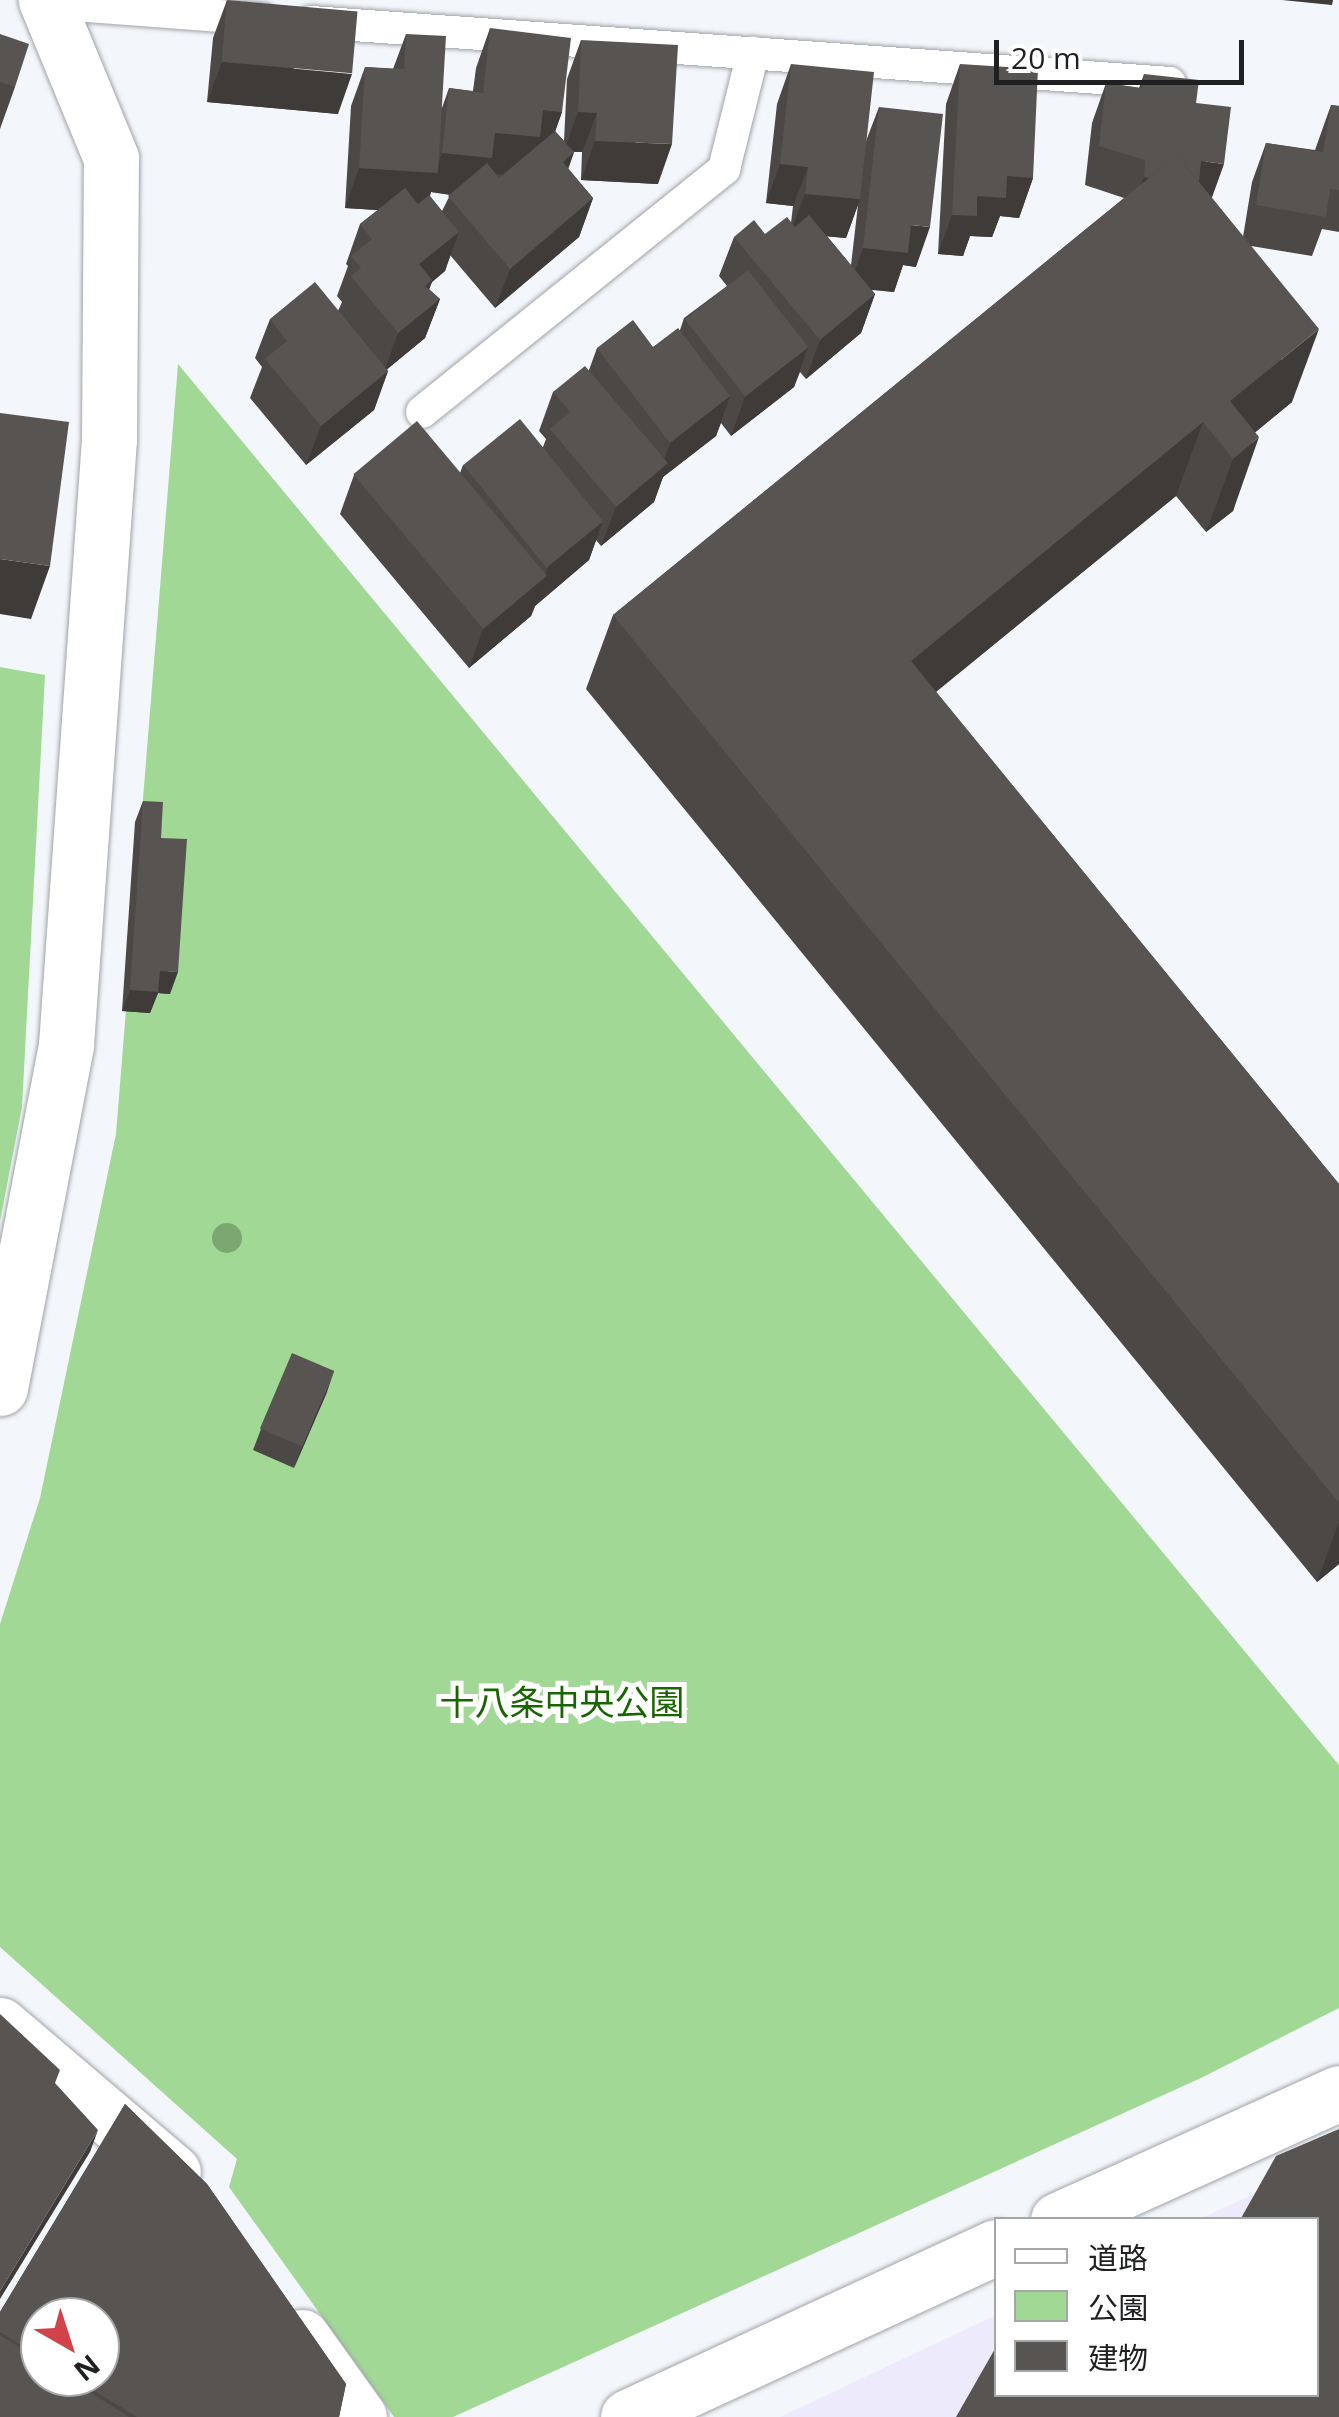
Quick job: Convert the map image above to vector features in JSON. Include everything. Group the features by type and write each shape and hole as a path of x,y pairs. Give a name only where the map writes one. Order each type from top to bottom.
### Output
{"street":[{"path":"0,1388 66,1044 109,439 111,158 46,2"},
{"path":"0,2025 216,2215"},
{"path":"1065,2217 1339,2094"},
{"path":"628,2417 994,2248"},
{"path":"271,2292 358,2417"}],"lane":[{"path":"46,2 1170,83"},
{"path":"422,412 724,170 753,53"}],"shaded area":[{"path":"1339,2154 1339,2417 780,2417 994,2316 994,2397 1319,2397 1319,2217 1204,2217"}],"green space":[{"name":"十八条中央公園","path":"178,364 1339,1765 1339,2008 1201,2078 453,2417 394,2417 229,2187 237,2159 0,1947 0,1624 40,1498 116,1134"},
{"path":"0,667 45,675 22,1107 0,1221"}],"building":[{"path":"227,0 358,11 352,73 222,62"},
{"path":"490,28 571,38 562,112 543,110 540,137 495,133 492,158 442,153 449,88 483,93"},
{"path":"0,34 29,44 15,87 0,82"},
{"path":"406,34 446,36 438,173 359,168 365,67 404,69"},
{"path":"581,40 678,45 672,144 595,141 597,113 578,112"},
{"path":"791,64 874,72 860,199 805,194 808,167 780,164"},
{"path":"960,64 1038,69 1033,178 1007,176 1006,198 977,196 977,216 952,215"},
{"path":"1144,74 1199,80 1196,103 1231,107 1224,164 1201,161 1199,182 1177,155 1149,178 1144,177 1145,160 1099,146 1106,83 1142,88"},
{"path":"1331,105 1339,106 1339,190 1330,189 1326,217 1256,205 1266,143 1323,152"},
{"path":"879,107 943,114 930,227 911,225 908,253 863,248"},
{"path":"555,131 574,152 563,162 593,198 510,269 448,196 487,163 499,178"},
{"path":"1177,155 1319,329 1230,401 1259,437 1233,459 1203,422 911,661 1339,1184 1339,1503 613,615"},
{"path":"405,188 418,204 429,195 459,232 419,264 432,280 425,286 440,299 398,333 351,276 361,268 351,256 372,239 360,224"},
{"path":"809,215 875,294 820,340 734,237 754,220 765,234 787,217 795,227"},
{"path":"748,270 808,347 745,396 685,319"},
{"path":"315,282 388,371 321,426 265,359 287,341 270,319"},
{"path":"633,320 653,347 678,328 730,396 670,443 597,348"},
{"path":"585,366 668,463 616,507 550,429 570,412 553,392"},
{"path":"0,413 69,422 50,566 0,559"},
{"path":"520,419 603,522 546,568 463,465"},
{"path":"417,421 547,576 483,629 353,474"},
{"path":"143,801 163,802 161,838 187,839 178,972 160,971 158,992 130,990"},
{"path":"292,1353 334,1371 302,1446 260,1428"},
{"path":"0,2014 60,2070 55,2083 98,2130 0,2291"},
{"path":"125,2104 207,2184 346,2384 339,2417 137,2417 104,2397 120,2397 120,2297 20,2297 20,2344 0,2332 0,2312"},
{"path":"1339,2129 1339,2417 956,2417 994,2350 994,2397 1319,2397 1319,2217 1242,2217 1276,2156"},
{"path":"0,2335 20,2348 20,2397 98,2397 129,2417 0,2417"}]}
